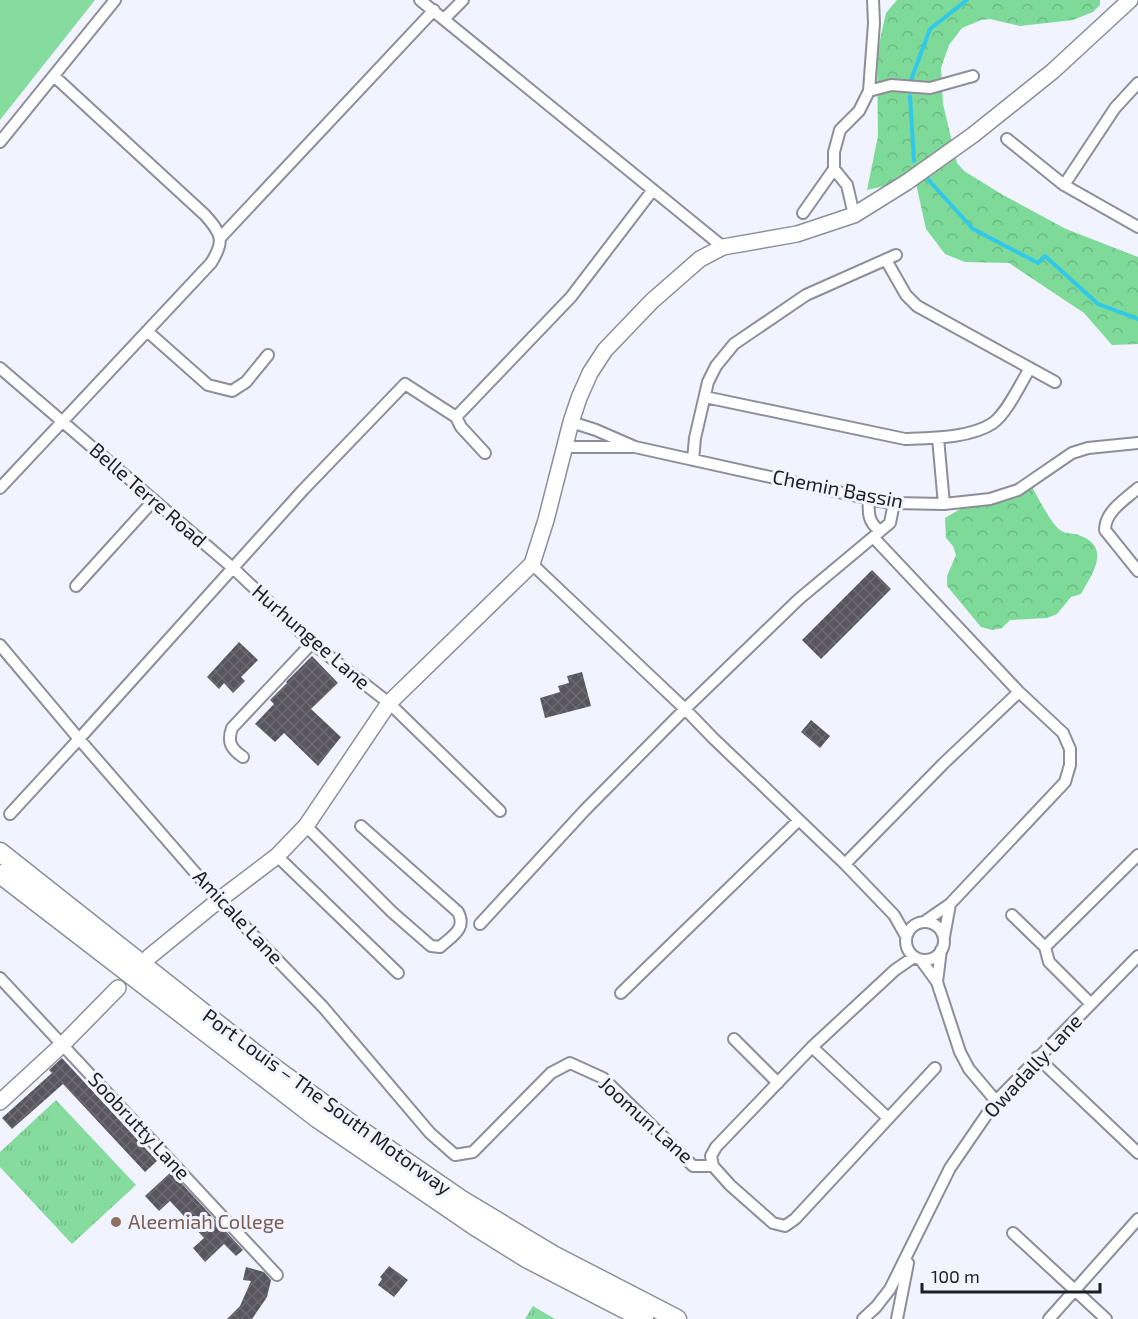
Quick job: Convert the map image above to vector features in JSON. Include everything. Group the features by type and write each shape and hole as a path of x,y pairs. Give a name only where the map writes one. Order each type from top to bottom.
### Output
{"highway":[{"name":"Port Louis – The South Motorway","path":"0,852 263,1060 451,1193 553,1256 677,1319"},
{"name":"Port Louis – The South Motorway","path":"0,874 241,1062 326,1125 475,1226 519,1253 644,1319"}],"street":[{"path":"0,142 55,77 115,0"},
{"path":"420,0 445,18 652,191 723,247"},
{"path":"445,18 463,0"},
{"path":"802,213 834,170 834,152 840,130 859,111 869,91 874,23 873,0"},
{"path":"149,957 277,856 306,826 389,703 532,564 546,520 571,422 590,373 605,350 675,280 700,259 723,247 797,234 854,215 907,182 973,135 1053,72 1130,0"},
{"path":"220,238 434,10"},
{"path":"869,91 891,86 930,88 973,76"},
{"path":"0,488 211,263 219,251 219,232 205,215 55,77"},
{"path":"1064,185 1115,108 1138,83"},
{"path":"1007,139 1064,185 1138,227"},
{"path":"834,170 847,185 854,215"},
{"path":"456,417 571,297 652,191"},
{"path":"693,460 695,438 708,382 716,366 734,344 806,295 891,257 906,295 917,306 1056,382"},
{"path":"147,331 208,385 232,391 246,382 268,355"},
{"name":"Belle Terre Road","path":"0,368 234,569"},
{"path":"705,397 905,439 938,438 963,434 993,423 1002,414 1030,368"},
{"path":"10,814 234,569 303,490 405,384 456,417 461,427 484,453"},
{"path":"571,422 635,447"},
{"path":"938,438 944,504"},
{"name":"Chemin Bassin","path":"635,447 894,503 944,504 990,499 1018,490 1072,453 1088,448 1138,443"},
{"path":"565,447 635,447"},
{"path":"1138,488 1108,515 1105,521 1105,530 1138,571"},
{"path":"869,498 868,511 877,534 1019,692 1063,733 1070,748 1070,765 1065,782 950,904 910,928 895,970"},
{"path":"76,586 154,500"},
{"path":"480,924 585,810 685,708 799,599 890,523 894,503"},
{"path":"532,564 685,708 712,738 845,864 894,915 906,939 907,950 918,959 937,982 960,1052 969,1069 996,1101"},
{"name":"Hurhungee Lane","path":"234,569 312,643 389,703 500,811"},
{"path":"243,757 233,750 229,738 232,728 312,643"},
{"name":"Amicale Lane","path":"0,645 219,900 322,1006 430,1133 455,1155 473,1152"},
{"path":"845,864 943,764 1019,692"},
{"path":"621,993 798,821"},
{"path":"306,826 392,912 431,946 440,947 460,928 462,920 458,912 361,826"},
{"path":"1045,947 1138,855"},
{"path":"277,856 398,973"},
{"path":"937,982 950,904"},
{"path":"894,915 934,924 941,930 944,937"},
{"path":"1012,915 1045,947 1049,962 1091,1004"},
{"path":"935,1068 795,1219 785,1226 773,1223 730,1185 713,1166 711,1156 716,1147 812,1047 895,970 918,959 935,957 942,950"},
{"name":"Owadally Lane","path":"910,1251 950,1168 996,1101 1138,956"},
{"name":"Soobrutty Lane","path":"0,978 277,1275"},
{"path":"0,1102 63,1044 118,988"},
{"path":"734,1039 778,1083"},
{"path":"812,1047 888,1118"},
{"path":"1037,1057 1138,1153"},
{"name":"Joomun Lane","path":"473,1152 552,1073 570,1062 603,1078 693,1166 713,1166"},
{"path":"1050,1319 1138,1219"},
{"path":"1013,1233 1106,1319"},
{"path":"863,1319 890,1289 910,1251"},
{"path":"897,1319 910,1251"}],"green space":[{"path":"0,0 95,0 0,120"},
{"path":"897,0 1100,0 1100,5 1093,12 1073,20 1020,26 990,19 981,20 962,28 949,45 941,68 943,104 957,163 964,171 1066,229 1138,257 1138,344 1112,345 1084,313 1009,263 965,262 945,254 926,229 915,179 867,190 878,136 877,53 886,13"},
{"path":"1013,487 1032,487 1060,530 1090,541 1097,555 1096,563 1081,594 1071,597 1057,614 1047,618 1010,620 1002,628 992,630 981,627 947,586 947,576 956,555 953,546 946,538 945,518 982,496"},
{"path":"56,1100 136,1185 72,1244 0,1167 0,1152"},
{"path":"533,1306 555,1319 525,1319"}],"building":[{"path":"872,570 891,589 821,659 802,640"},
{"path":"239,642 258,660 241,677 245,681 233,693 224,683 219,689 207,677"},
{"path":"312,656 338,683 311,709 341,737 318,766 284,733 275,742 255,724 274,704 270,700"},
{"path":"582,672 591,706 545,718 540,698 560,692 558,686 569,683 567,676"},
{"path":"811,720 830,736 820,748 801,732"},
{"path":"62,1058 157,1161 145,1172 63,1084 12,1129 2,1118 52,1073 49,1070"},
{"path":"171,1172 243,1250 236,1256 224,1244 205,1262 193,1248 204,1238 170,1201 159,1211 145,1196"},
{"path":"389,1266 408,1280 394,1297 378,1285 382,1279 380,1277"},
{"path":"246,1267 264,1272 271,1280 267,1297 252,1319 227,1319 240,1306 251,1281 243,1280"}],"waterway":[{"path":"911,80 930,29 967,0"},
{"path":"910,96 914,161"},
{"path":"925,176 973,229 1038,263 1045,256 1098,304 1138,319"}],"place":[{"name":"Aleemiah College","path":"116,1222"}]}
